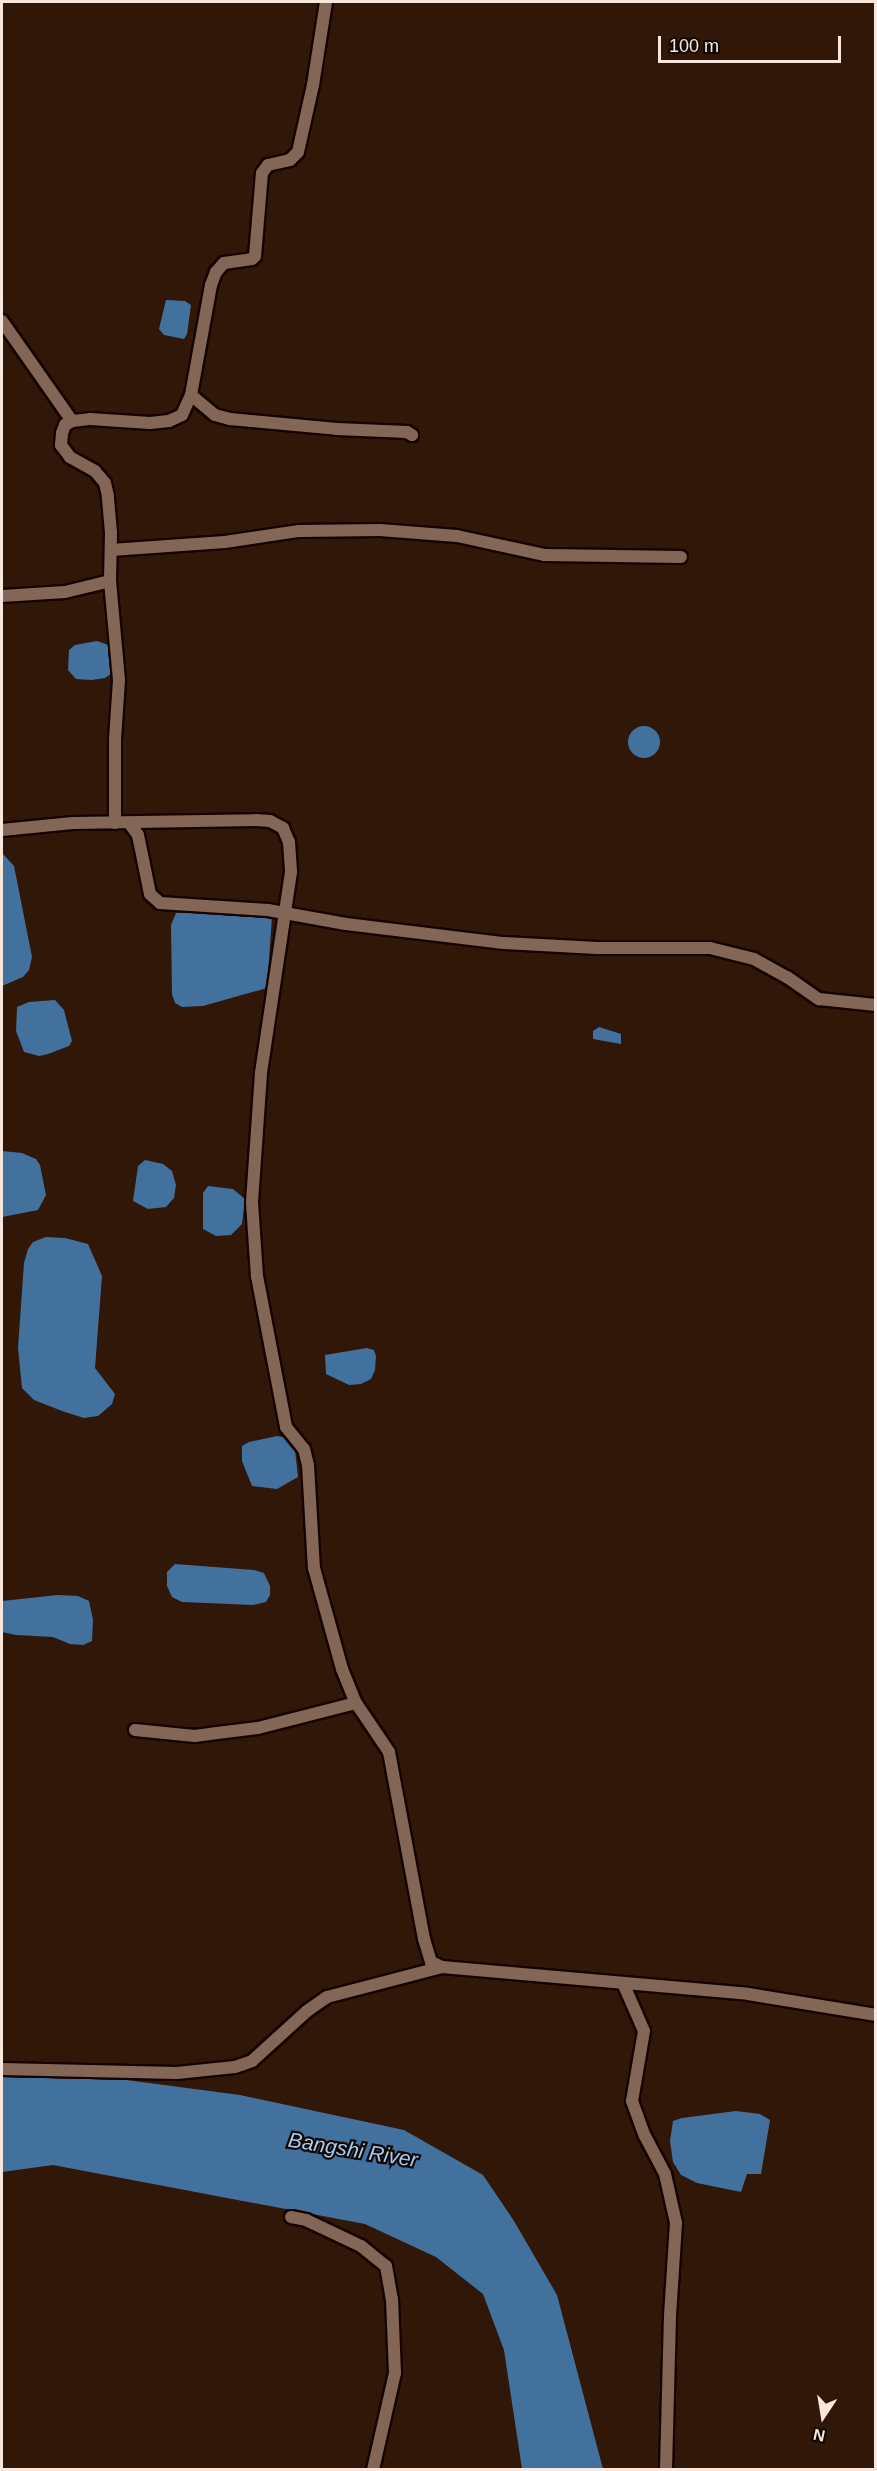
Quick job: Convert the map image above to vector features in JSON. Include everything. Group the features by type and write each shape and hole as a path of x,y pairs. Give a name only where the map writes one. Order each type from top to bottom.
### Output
{"street":[{"path":"115,823 115,739 119,680 110,581 111,550 105,483 95,471 70,457 61,445 65,425 72,421 90,419 150,423 170,421 182,415 191,395 211,285 216,272 224,263 252,259 255,256 262,173 268,165 290,160 298,152 313,85 326,2"},
{"path":"2,321 72,421"},
{"path":"191,395 215,415 230,419 337,429 407,432 412,435"},
{"path":"111,550 225,542 299,531 380,530 457,537 544,555 681,557"},
{"path":"2,596 65,591 110,581"},
{"path":"2,830 73,823 256,820 270,821 283,828 289,842 291,872 261,1073 252,1203 257,1276 286,1427 304,1449 308,1465 314,1568 342,1669 356,1703 388,1752 427,1952 431,1962 442,1967"},
{"path":"129,823 138,835 150,894 160,903 286,912 346,924 504,943 597,948 710,948 754,959 819,999 876,1005"},
{"path":"135,1730 195,1736 258,1728 356,1703"},
{"path":"2,2069 177,2073 235,2067 252,2061 327,1996 442,1967 759,1995 876,2014"},
{"path":"622,1983 644,2031 632,2101 641,2127 665,2174 676,2223 670,2316 666,2469"},
{"path":"291,2217 306,2220 361,2246 386,2266 392,2299 395,2373 373,2468"}],"water":[{"path":"166,300 185,301 191,305 187,334 184,339 164,335 159,329"},
{"path":"97,641 111,646 112,673 105,678 76,679 68,670 69,650 75,645"},
{"path":"644,726 655,731 660,742 655,753 644,758 633,753 628,742 633,731"},
{"path":"2,853 14,866 32,957 29,970 23,977 2,986"},
{"path":"187,911 272,917 267,988 203,1006 182,1007 175,1003 172,994 171,925 176,913"},
{"path":"55,1000 64,1010 72,1041 69,1046 48,1054 39,1056 24,1052 16,1031 17,1007 29,1002"},
{"path":"599,1027 621,1034 621,1044 593,1039 593,1031"},
{"path":"2,1151 22,1153 36,1159 40,1165 46,1195 38,1210 2,1217"},
{"path":"145,1160 163,1164 172,1171 176,1185 174,1198 166,1207 148,1209 133,1201 138,1166"},
{"path":"208,1186 233,1189 245,1199 242,1224 231,1235 216,1236 203,1229 203,1193"},
{"path":"46,1237 65,1238 88,1244 102,1276 95,1368 115,1394 112,1404 98,1416 84,1418 62,1411 34,1400 22,1388 18,1348 24,1263 28,1249 33,1242"},
{"path":"367,1348 374,1350 376,1356 375,1370 371,1379 361,1384 349,1385 326,1374 325,1355"},
{"path":"277,1436 287,1438 295,1450 298,1477 277,1489 252,1486 242,1461 242,1446 249,1442"},
{"path":"175,1564 254,1570 264,1573 270,1586 270,1595 266,1602 253,1605 182,1602 172,1597 167,1586 167,1572"},
{"path":"58,1595 78,1596 89,1601 93,1620 92,1641 83,1645 70,1644 53,1637 2,1632 2,1601"},
{"name":"Bangshi River","path":"8,2075 96,2076 240,2095 404,2130 483,2175 514,2221 557,2295 603,2469 522,2469 504,2350 483,2294 436,2257 365,2224 53,2165 2,2172 2,2077"},
{"path":"736,2111 760,2114 770,2120 761,2174 747,2174 741,2192 697,2183 681,2175 673,2162 670,2141 673,2121"}]}
